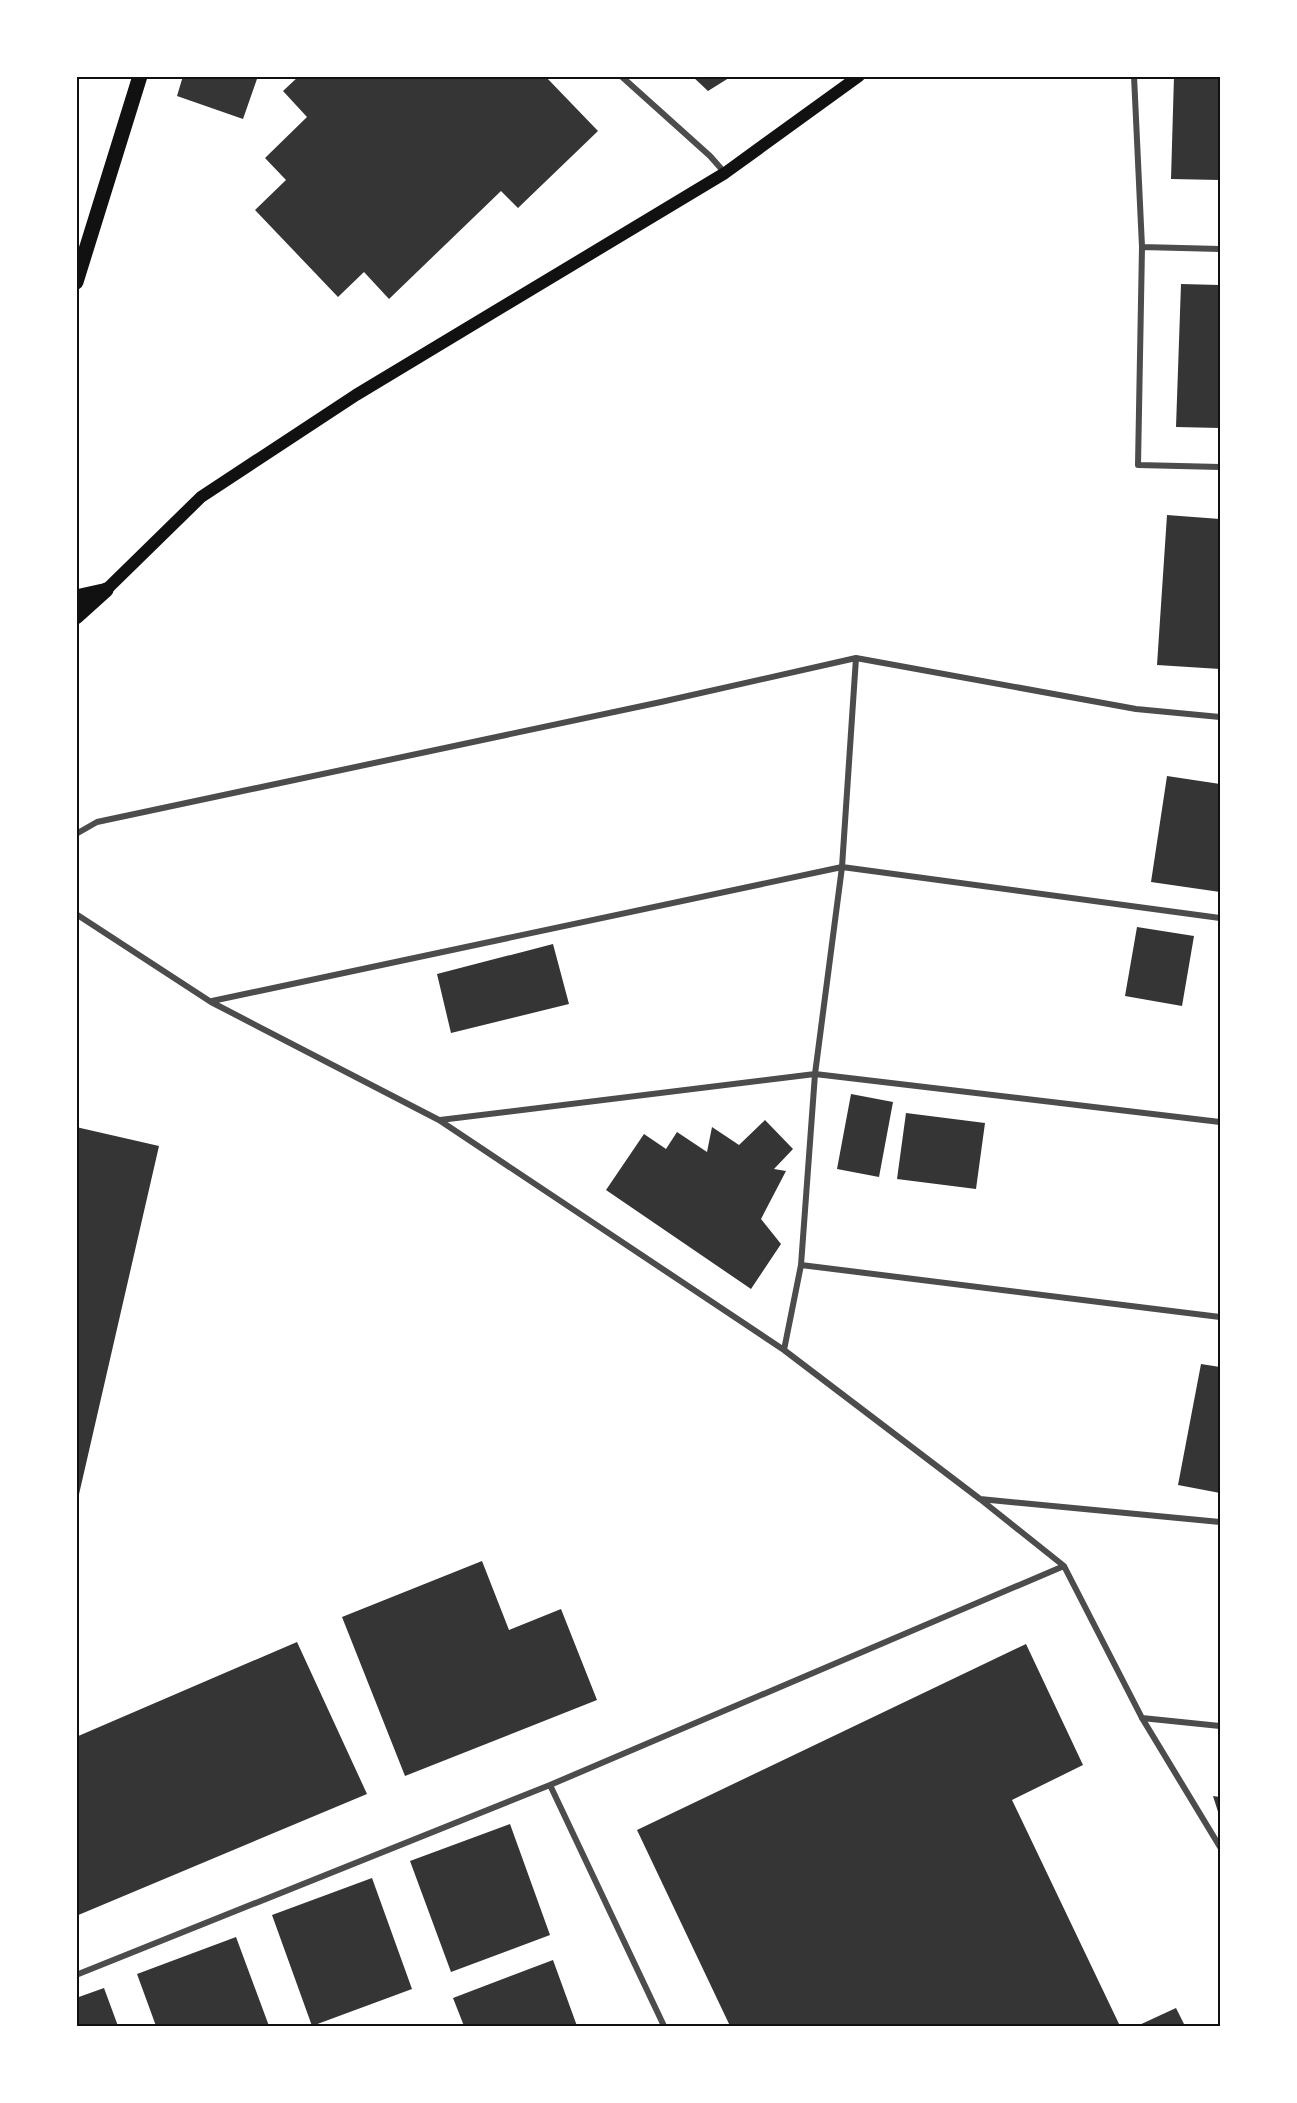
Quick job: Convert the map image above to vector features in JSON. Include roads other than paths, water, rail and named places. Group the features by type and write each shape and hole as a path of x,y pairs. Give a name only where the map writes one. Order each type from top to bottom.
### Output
{"main road":[{"path":"76,282 140,76"},
{"path":"76,617 201,497 356,394 725,173 854,78"},
{"path":"76,597 106,590"}],"street":[{"path":"621,76 710,156 725,173"},
{"path":"1134,76 1142,248 1138,465 1221,467"},
{"path":"1142,248 1221,249"},
{"path":"76,834 97,822 661,702 856,658 1136,709 1221,717"},
{"path":"784,1350 801,1265 815,1074 842,867 856,658"},
{"path":"212,1002 842,867 1221,918"},
{"path":"76,914 212,1002 439,1120 784,1350 1064,1566 1142,1718 1221,1847"},
{"path":"439,1120 815,1074 1221,1122"},
{"path":"801,1265 1221,1317"},
{"path":"980,1499 1221,1522"},
{"path":"76,1975 550,1785 1064,1566"},
{"path":"1142,1718 1221,1726"},
{"path":"550,1785 664,2026"}]}
